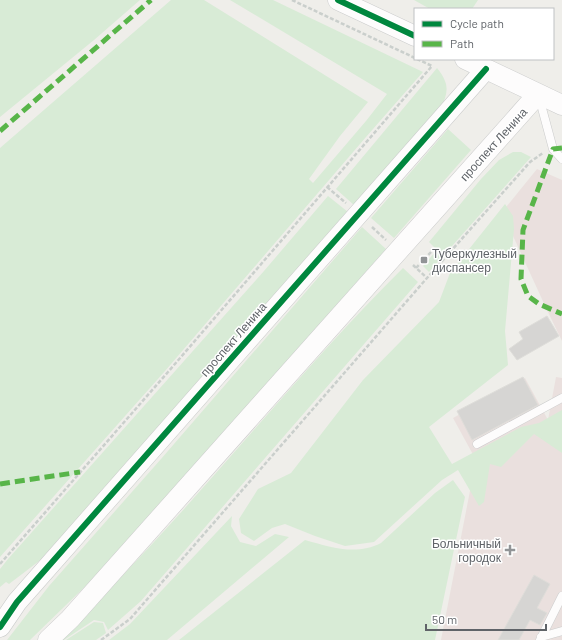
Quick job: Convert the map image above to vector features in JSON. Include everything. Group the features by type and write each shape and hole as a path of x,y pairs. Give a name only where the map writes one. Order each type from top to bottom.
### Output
{"street":[{"path":"338,0 414,36"},
{"path":"467,60 562,105"},
{"name":"проспект Ленина","path":"0,627 17,602 486,69"},
{"name":"проспект Ленина","path":"48,640 70,619 538,94"}],"lane":[{"path":"538,94 553,149 562,159"},
{"path":"477,444 562,398"},
{"path":"540,639 562,596"},
{"path":"540,639 562,631"}],"path":[{"path":"292,0 414,58"},
{"path":"0,564 432,66 418,60"},
{"path":"101,640 130,619 530,162 540,154 553,149"},
{"path":"327,187 346,204"},
{"path":"372,227 388,242"},
{"path":"416,268 431,252"},
{"path":"413,264 427,278"}],"shaded area":[{"path":"537,169 562,180 562,341 502,212"},
{"name":"Больничный городок","path":"556,377 562,378 562,640 441,640 476,460 453,418 525,378 548,420"}],"green space":[{"path":"0,0 140,0 0,117"},
{"path":"171,0 204,0 368,102 340,136 309,179 313,183 387,94 230,0 273,0 423,72 165,371 0,557 0,148"},
{"path":"414,0 478,0 473,8 428,8"},
{"path":"437,68 446,83 445,97 441,108 355,206 336,189"},
{"path":"448,129 471,150 394,238 371,218"},
{"path":"513,152 521,152 531,157 429,272 423,266 437,250 429,242 481,179 499,160"},
{"path":"328,196 348,212 47,555 9,584 6,582 0,587 0,569 8,559 264,271"},
{"path":"505,204 513,216 514,229 505,331 508,365 429,427 452,464 521,427 539,423 562,410 562,453 534,434 501,467 490,464 484,502 479,506 458,470 442,480 374,542 345,546 285,524 272,528 254,541 241,533 239,519 258,489 291,473 363,380 439,302 450,273"},
{"path":"362,227 386,249 99,573 30,640 7,640 49,586"},
{"path":"403,268 418,282 141,601 108,630 104,622 94,620 64,640 57,640 103,596 146,550 316,360"},
{"path":"453,480 465,497 435,640 179,640 305,540 343,549 353,550 372,547 381,543 435,493"},
{"path":"232,516 231,526 240,542 256,546 275,534 289,537 167,640 109,640 130,624"},
{"path":"94,622 103,623 106,633 96,640 66,640"}],"building":[{"path":"547,316 559,336 517,360 509,349 523,339 519,332"},
{"path":"523,377 538,405 472,440 457,411"},
{"path":"534,575 550,584 537,608 547,613 540,625 530,620 519,640 498,640"}],"marked path":[{"path":"0,131 151,0"},
{"path":"562,148 553,149 523,230 521,279 528,296 539,304 562,314"},
{"path":"0,484 80,472"}],"cycle path":[{"path":"338,0 414,36"},
{"path":"0,627 17,602 486,69"}],"place":[{"name":"Туберкулезный диспансер","path":"424,260"},
{"name":"Больничный городок","path":"510,550"}]}
